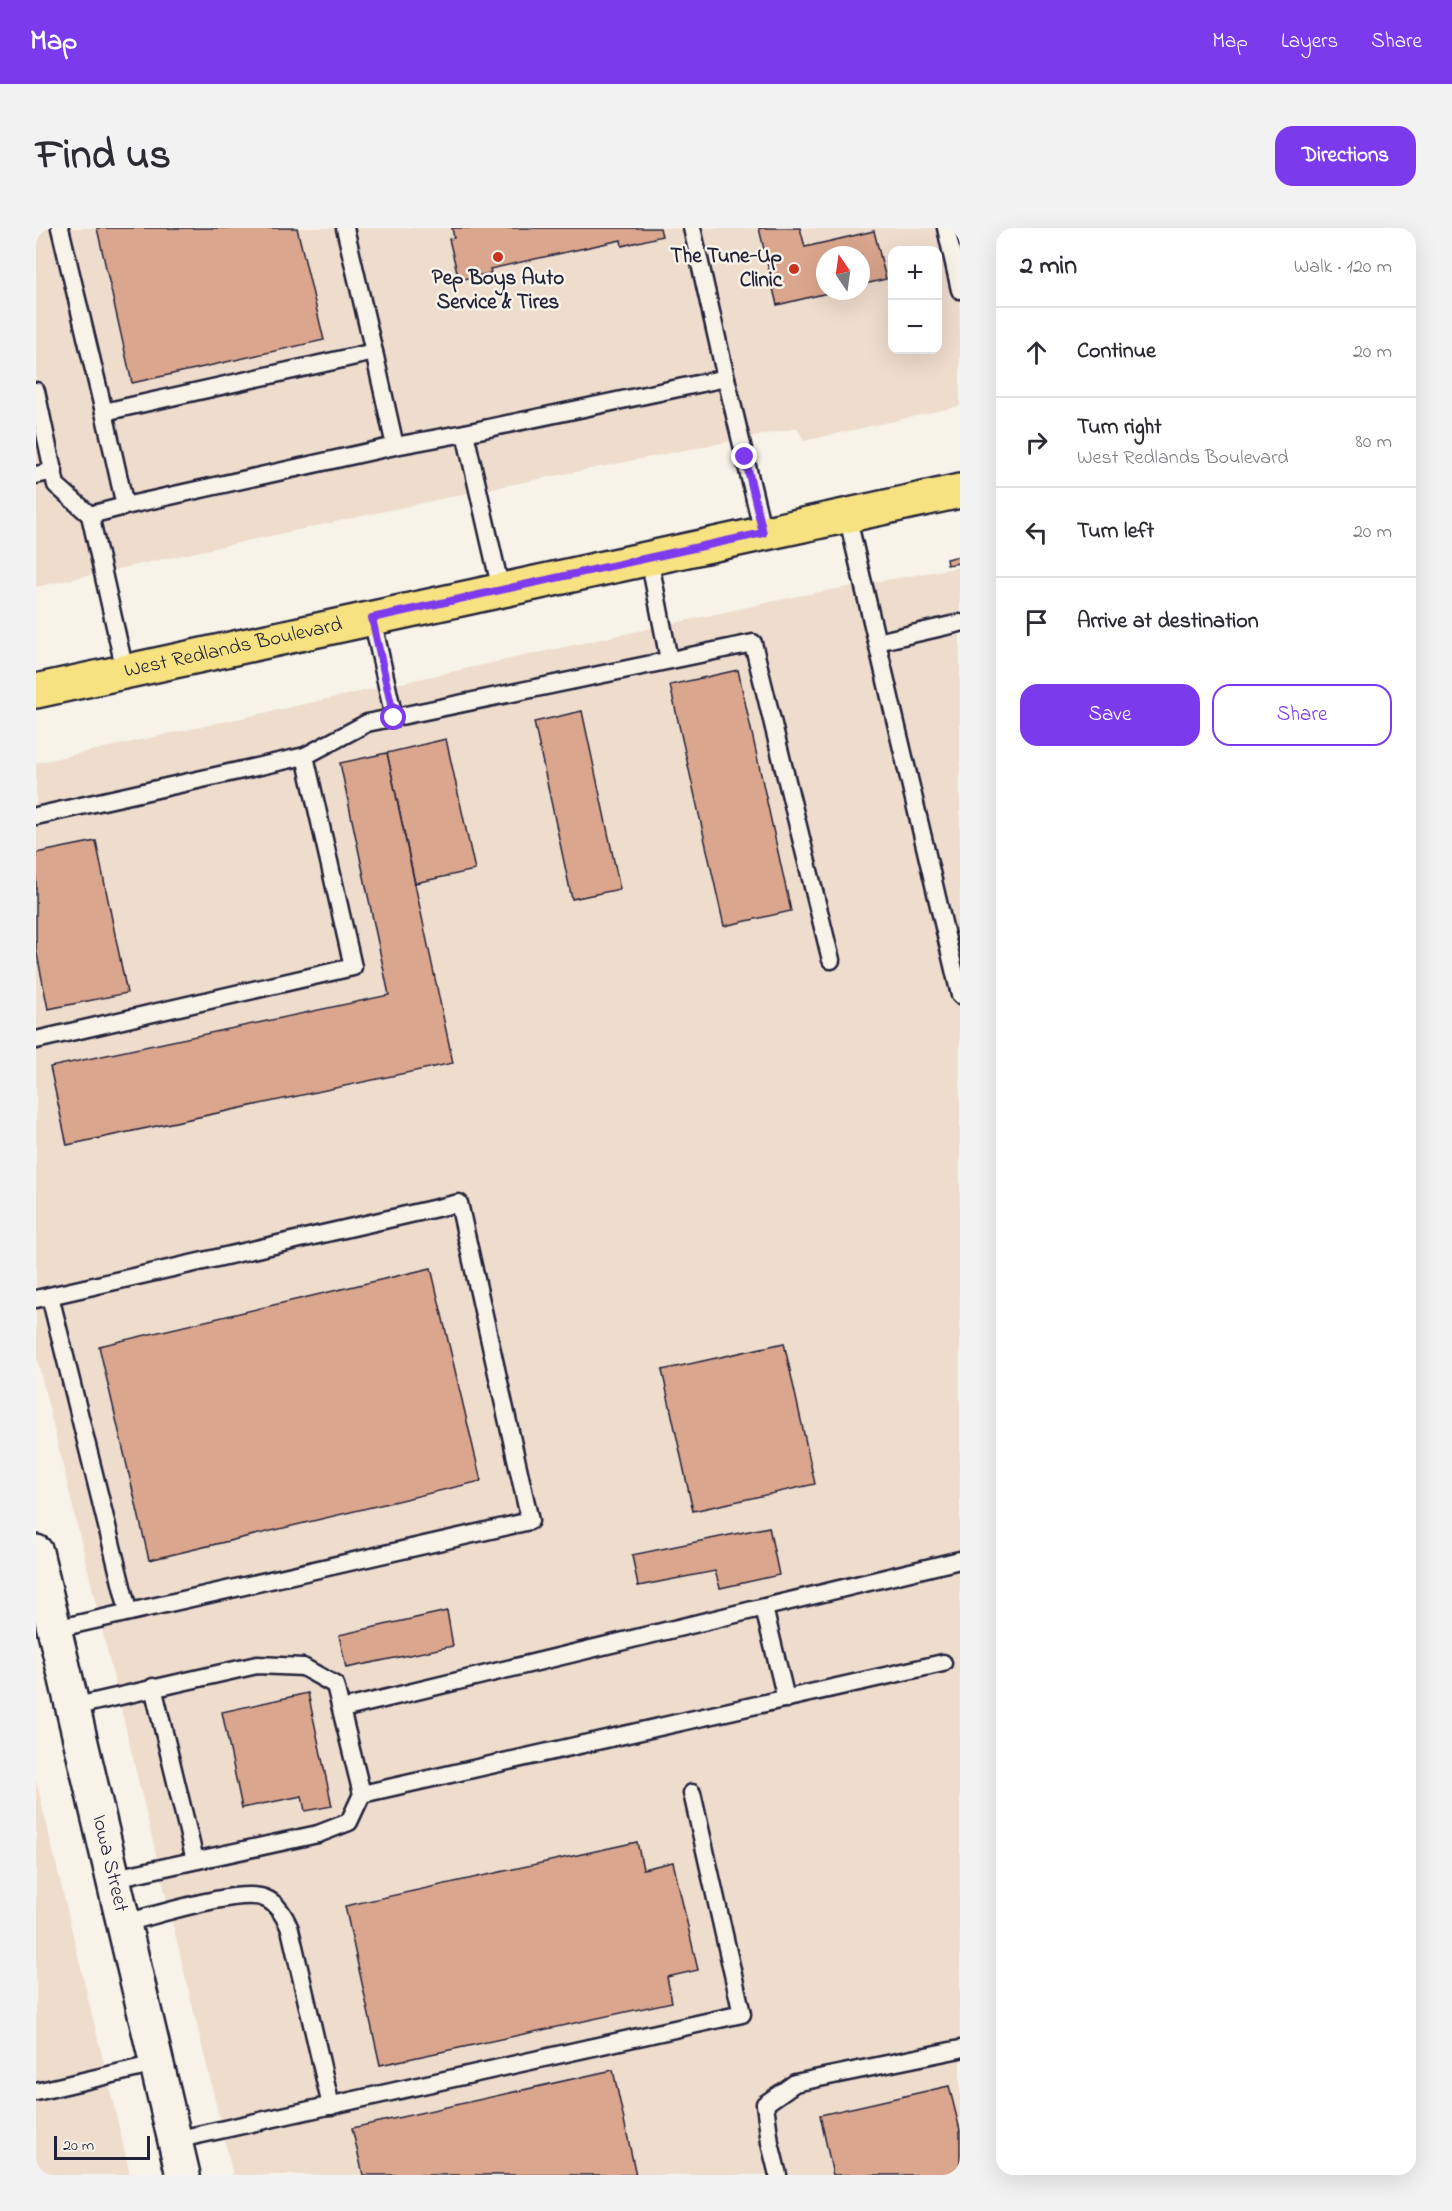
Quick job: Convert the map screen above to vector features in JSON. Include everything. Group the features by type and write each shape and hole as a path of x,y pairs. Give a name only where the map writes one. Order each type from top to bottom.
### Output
{"main road":[{"name":"West Redlands Boulevard","path":"36,691 960,491"}],"street":[{"name":"Iowa Street","path":"36,1552 183,2175"}],"lane":[{"path":"60,228 125,506"},
{"path":"345,228 395,446"},
{"path":"692,228 763,533"},
{"path":"946,228 960,290"},
{"path":"104,412 374,352"},
{"path":"90,515 395,446 465,434 726,378"},
{"path":"36,391 56,485 90,515 125,672"},
{"path":"465,434 501,590"},
{"path":"36,475 54,471"},
{"path":"847,515 960,995"},
{"path":"649,558 669,660"},
{"path":"372,618 394,718"},
{"path":"877,642 960,623"},
{"path":"36,816 305,756 367,723 753,642 831,960"},
{"path":"36,1040 353,967 305,756"},
{"path":"55,1629 530,1521 459,1203 43,1298 128,1611"},
{"path":"342,1709 960,1560"},
{"path":"764,1608 786,1699"},
{"path":"362,1794 943,1663"},
{"path":"72,1707 257,1665 303,1667 335,1684 342,1709 362,1794 349,1822 318,1834 114,1878"},
{"path":"153,1688 195,1860"},
{"path":"176,2140 742,2014 692,1793"},
{"path":"124,1923 243,1894 266,1898 283,1913 290,1929 331,2106"},
{"path":"778,2175 770,2143 765,2104 795,2083 960,2049"},
{"path":"36,2092 156,2064"}],"shaded area":[{"path":"36,228 960,228 960,406 804,441 797,428 468,493 36,587"},
{"path":"960,567 960,2175 233,2175 36,1354 36,763 798,596"},
{"path":"36,1780 128,2165 130,2175 36,2175"}],"building":[{"path":"97,228 297,228 324,340 132,383"},
{"name":"Pep Boys Auto Service & Tires","path":"452,228 660,228 662,236 622,246 621,240 490,269 491,273 459,280 449,239 454,238"},
{"path":"759,228 800,228 805,247 874,231 886,279 870,283 870,246 816,246 816,296 777,305"},
{"path":"960,556 960,563 947,565 946,559"},
{"path":"738,670 791,911 724,926 670,685"},
{"path":"582,711 620,889 572,899 534,722"},
{"path":"446,739 475,870 415,883 387,753"},
{"path":"387,753 453,1063 67,1145 50,1067 389,995 340,763"},
{"path":"96,841 127,993 48,1009 36,949 36,853"},
{"path":"431,1268 481,1481 149,1560 99,1346"},
{"path":"784,1343 815,1484 693,1511 662,1370"},
{"path":"769,1527 779,1575 720,1588 715,1571 638,1586 632,1555"},
{"path":"447,1611 453,1646 346,1668 339,1635"},
{"path":"308,1693 332,1806 305,1811 302,1796 242,1808 222,1712"},
{"path":"637,1842 643,1869 673,1862 698,1970 667,1977 672,2002 380,2065 345,1906"},
{"path":"613,2070 636,2175 363,2175 352,2128"},
{"path":"949,2086 960,2130 960,2175 833,2175 820,2115"}],"place":[{"name":"Pep Boys Auto Service & Tires","path":"498,257"},
{"name":"The Tune-Up Clinic","path":"794,269"}],"route":[{"path":"394,718 372,618 763,533 745,457"}]}
